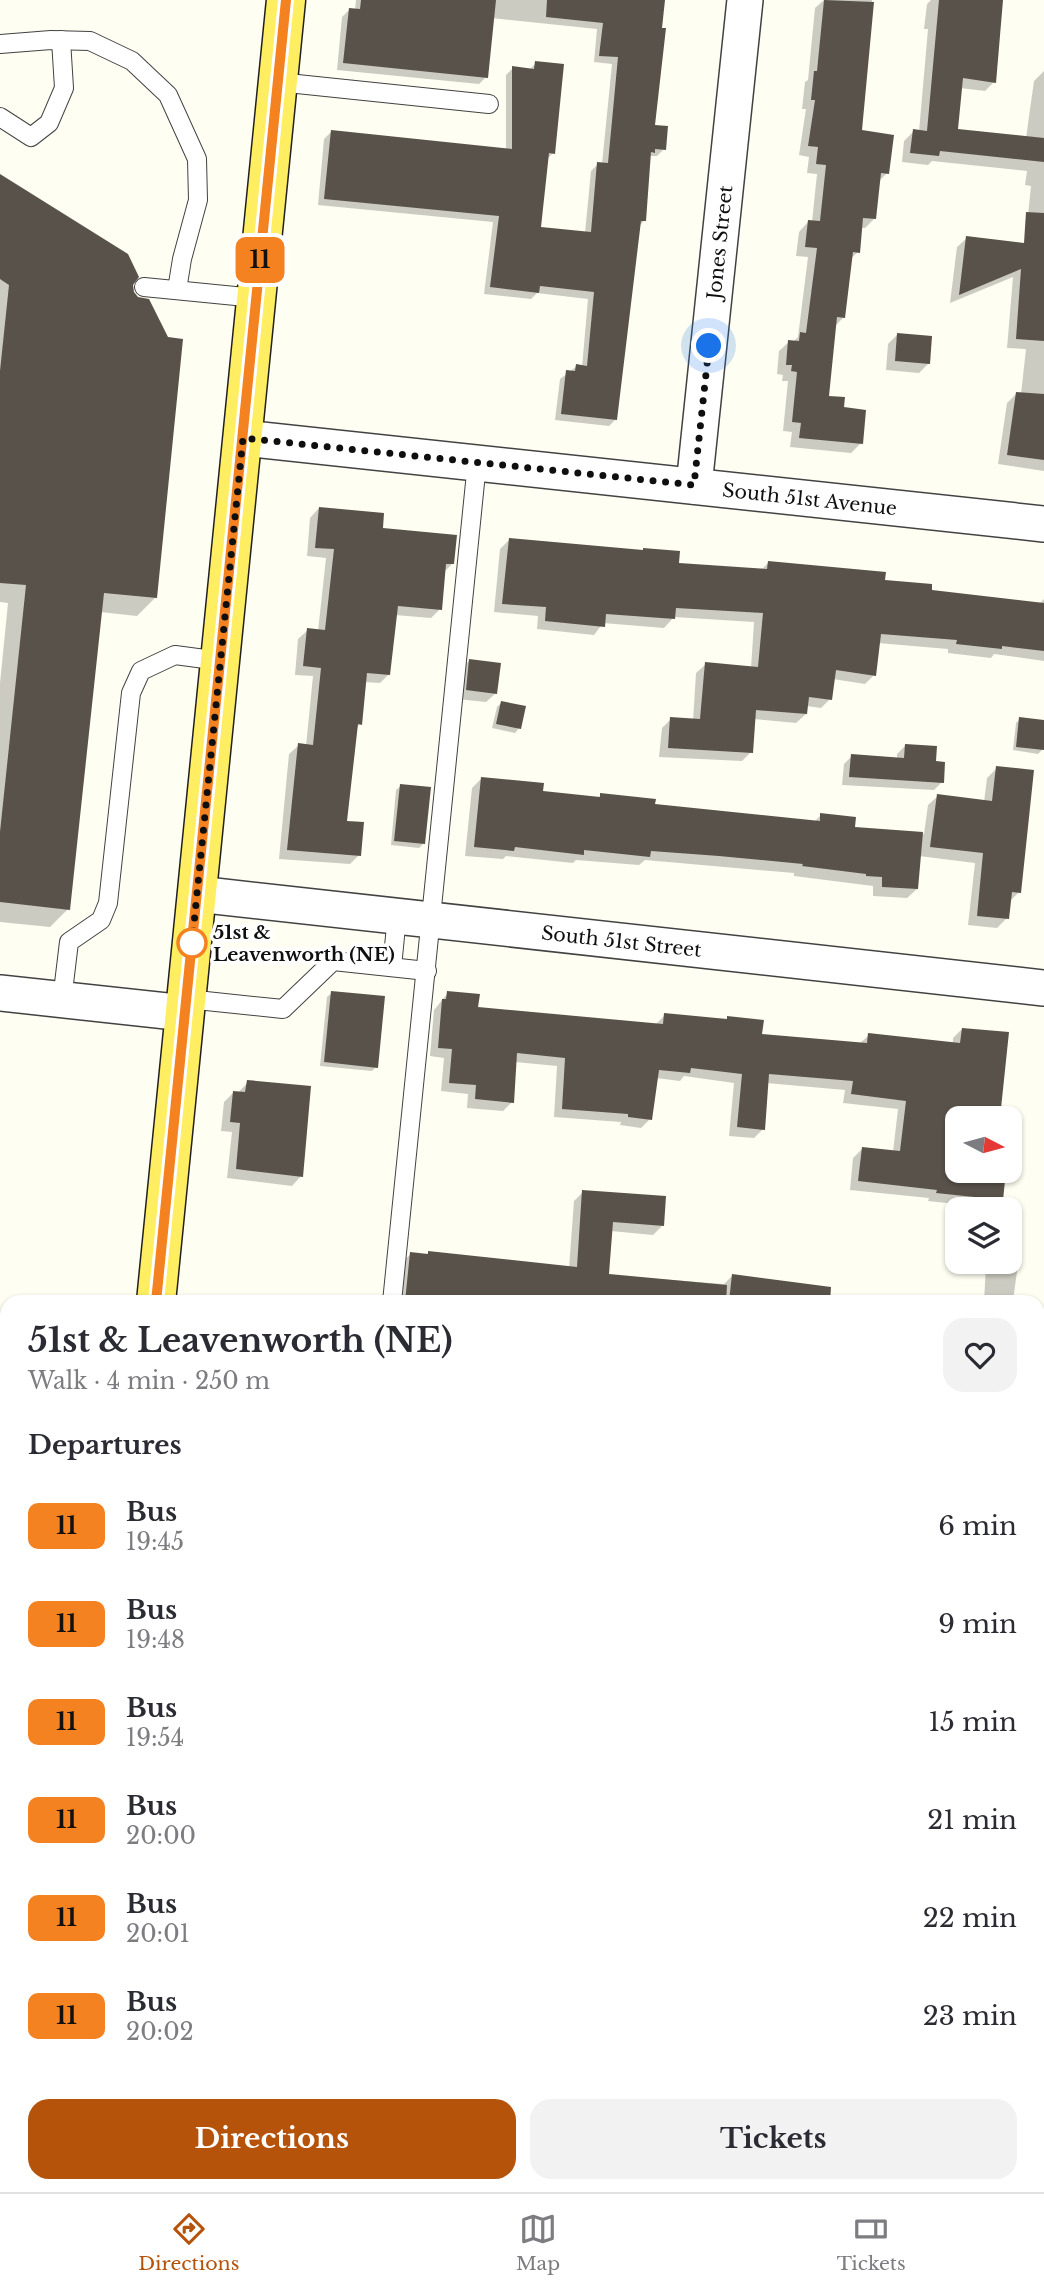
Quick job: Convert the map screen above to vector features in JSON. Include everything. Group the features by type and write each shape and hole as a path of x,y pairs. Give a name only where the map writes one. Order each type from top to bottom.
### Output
{"main road":[{"path":"157,1295 286,0"}],"street":[{"name":"Jones Street","path":"694,485 745,0"},
{"name":"South 51st Avenue","path":"243,438 1044,524"},
{"name":"South 51st Street","path":"197,894 1044,988"},
{"path":"0,993 62,1000 186,1006"}],"lane":[{"path":"0,117 31,137 49,123 64,88 61,40"},
{"path":"0,44 90,41 132,61 168,95 197,159 198,200 182,259 177,290"},
{"path":"278,82 489,104"},
{"path":"144,287 256,298"},
{"path":"393,1295 477,463"},
{"path":"62,1000 69,942 101,920 108,903 131,693 141,671 175,656 220,661"},
{"path":"392,967 397,916"},
{"path":"186,1006 283,1009 333,961 427,971"}],"building":[{"path":"361,0 496,0 488,78 343,63 349,8 360,9"},
{"path":"547,0 665,0 662,28 666,28 655,125 668,126 666,150 655,149 655,153 651,152 646,221 641,221 617,420 561,414 566,370 575,371 576,364 587,366 594,292 540,286 539,293 490,287 499,216 324,199 331,130 512,149 512,66 534,69 535,61 564,64 555,154 549,153 541,227 591,232 597,162 608,163 618,57 599,56 603,23 546,17"},
{"path":"824,0 874,2 862,130 894,135 889,174 881,173 876,219 863,218 860,253 853,252 845,318 837,317 829,396 845,397 844,407 866,410 863,444 799,438 801,423 792,422 797,372 791,371 792,365 786,365 788,340 799,341 800,332 806,333 817,248 805,247 808,220 820,221 826,165 816,164 818,147 808,146 815,100 811,100 814,71 817,71"},
{"path":"939,0 1003,0 996,83 963,78 958,129 1044,138 1044,162 940,151 939,156 910,153 913,129 927,131"},
{"path":"0,174 128,254 139,277 133,285 134,292 138,297 149,299 168,337 183,339 157,598 104,593 70,910 0,902 0,832 26,585 0,583 0,371 9,285 0,279"},
{"path":"1026,212 1044,213 1044,341 1016,339 1021,269 959,295 966,236 1024,243"},
{"path":"897,333 932,336 930,364 895,361"},
{"path":"1016,392 1044,394 1044,460 1007,455"},
{"path":"319,507 384,513 383,528 457,535 454,564 446,564 442,610 398,606 390,675 367,673 347,821 364,822 361,856 287,850 298,743 313,745 321,668 303,666 307,628 325,630 334,549 315,548"},
{"path":"509,538 680,551 679,563 767,569 768,561 886,572 885,580 932,584 932,590 1044,603 1044,651 1002,646 1002,649 956,644 957,640 881,634 876,676 836,670 832,700 809,697 807,714 756,710 753,753 668,748 670,717 700,719 705,662 758,667 763,613 676,608 675,619 606,614 605,627 545,621 546,607 502,604"},
{"path":"469,659 501,663 497,694 466,690"},
{"path":"501,701 526,706 521,729 496,724"},
{"path":"1019,717 1044,720 1044,750 1016,747"},
{"path":"905,744 937,746 936,761 945,762 944,783 849,777 851,754 904,758"},
{"path":"996,766 1034,770 1021,893 1012,892 1009,919 977,916 983,853 930,847 937,794 992,801"},
{"path":"481,777 544,783 543,791 656,799 655,804 820,821 820,813 856,817 855,827 923,832 918,889 882,887 882,877 866,874 802,866 803,864 719,856 651,851 650,857 584,850 584,855 515,847 514,851 474,847"},
{"path":"400,784 431,787 425,844 394,841"},
{"path":"331,991 385,996 378,1068 324,1062"},
{"path":"447,991 480,994 478,1007 663,1024 664,1013 727,1019 727,1016 764,1020 762,1034 867,1043 868,1033 960,1043 962,1028 1009,1032 1001,1106 945,1106 945,1183 1005,1183 1003,1197 936,1193 937,1190 858,1181 862,1147 900,1151 906,1101 851,1094 853,1081 769,1074 765,1130 737,1127 742,1074 691,1068 690,1073 659,1070 652,1120 628,1117 628,1114 562,1109 565,1058 517,1053 514,1103 475,1099 476,1085 449,1083 452,1049 438,1048 442,999 446,999"},
{"path":"247,1080 311,1086 303,1177 236,1169 240,1123 230,1122 233,1091 245,1092"},
{"path":"582,1190 666,1196 664,1226 613,1222 609,1274 727,1285 726,1295 406,1295 410,1252 428,1254 428,1251 577,1267"},
{"path":"732,1274 831,1287 830,1295 730,1295"}],"bus line":[{"name":"11","path":"157,1295 286,0"}],"place":[{"name":"51st & Leavenworth (NE)","path":"192,943"}],"route":[{"path":"192,943 243,438 694,485 709,346"}]}
